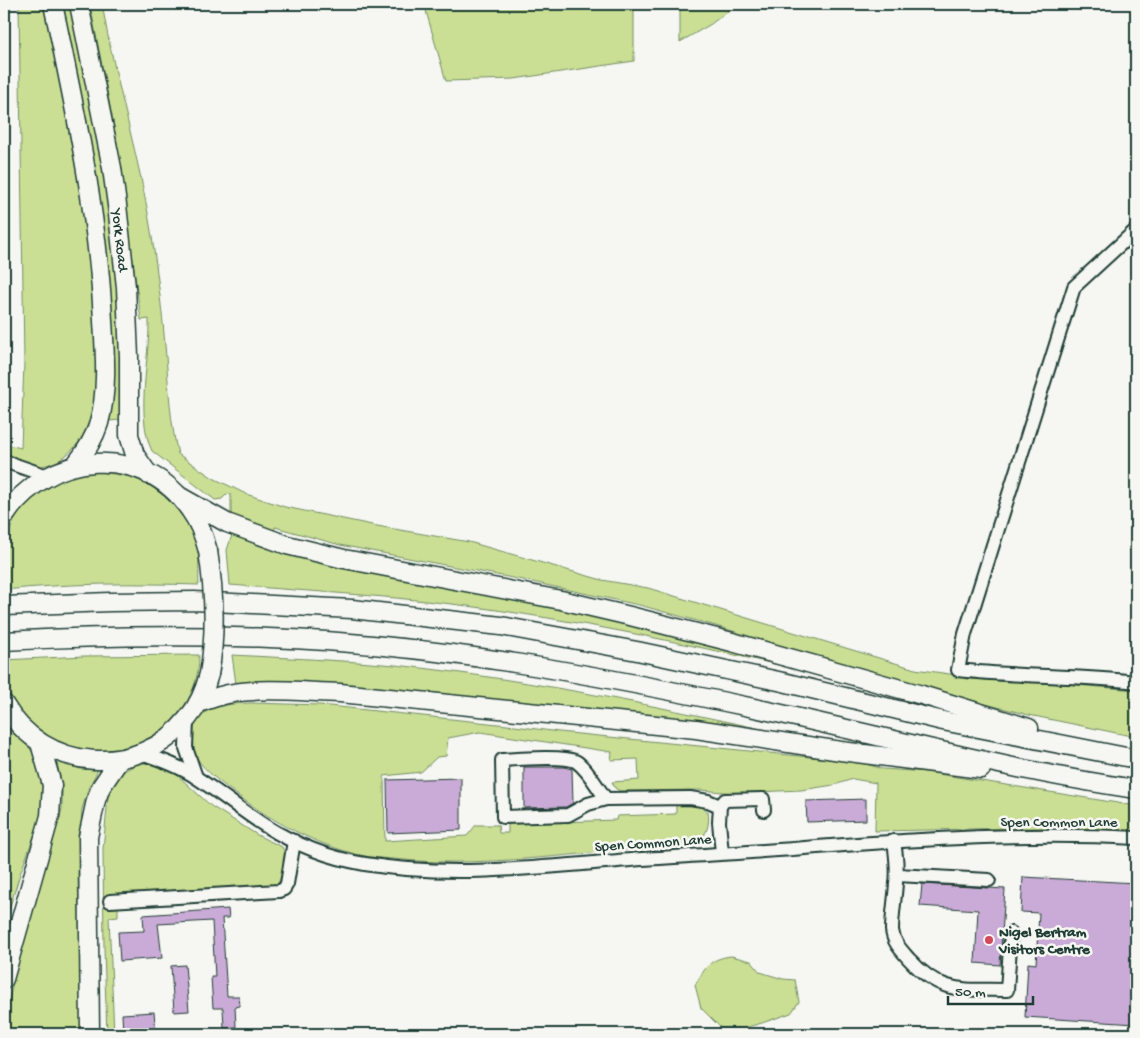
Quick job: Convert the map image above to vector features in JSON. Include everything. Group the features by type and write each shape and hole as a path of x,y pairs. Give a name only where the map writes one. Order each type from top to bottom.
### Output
{"highway":[{"name":"York Road","path":"53,4 89,180 97,245 105,347 103,398 99,422 90,444 75,465"},
{"name":"York Road","path":"79,4 112,168 117,205 126,287 129,357 129,435 135,456 149,475"},
{"path":"4,515 23,493 47,476 75,465 108,463 129,467 165,484 179,496 227,523 287,545 344,559 486,585 630,616 732,642 922,695 1016,724 1103,754"},
{"path":"4,723 65,755 106,760 120,759 140,753 166,740 187,719 198,703 210,674 213,640 212,591 208,551 197,522 179,496"},
{"path":"4,606 110,602 204,602 352,609 502,626 690,662 783,682 943,721 1136,759"},
{"path":"4,641 113,636 270,638 455,655 567,672 759,709 901,743 1136,789"},
{"path":"198,703 243,692 296,691 340,694 696,729 972,769 1027,769"},
{"path":"4,704 17,723 34,738 52,785 50,816 4,979"},
{"path":"90,1034 88,836 101,787 120,759"}],"street":[{"path":"1136,230 1074,286 965,634 958,670 996,675 1107,679 1136,682"},
{"path":"4,461 47,476"},
{"path":"187,719 186,748 196,777"},
{"name":"Spen Common Lane","path":"140,753 166,762 196,777 259,822 294,841 325,853 362,863 414,870 499,870 894,841 1008,836 1136,838"},
{"path":"606,800 590,776 574,760 557,758 502,760 503,817 568,815 588,804 606,800 690,798 708,801 720,806"},
{"path":"722,853 719,822 720,806 725,800 763,799 764,810"},
{"path":"110,900 279,891 284,889 287,884 294,841"},
{"path":"894,841 897,875 892,924 896,943 923,974 939,984 958,989 1007,990 1011,933"},
{"path":"897,875 967,883 989,880"}],"green space":[{"path":"19,4 45,4 80,190 90,265 96,350 94,400 91,416 84,434 75,446 61,459 47,465 36,466 21,463 4,449 4,444 21,448 24,362"},
{"path":"61,4 72,4 106,178 117,281 120,334 120,420 109,421 113,368 108,263 92,159"},
{"path":"90,4 102,4 147,208 158,282 171,418 178,454 213,478 246,494 285,507 469,542 602,580 648,588 915,669 956,675 1136,690 1136,737 1029,715 907,684 716,626 639,605 523,580 340,545 275,527 274,536 231,518 231,495 227,494 222,499 215,500 152,451 147,437 144,421 144,386 149,319 141,320 116,137"},
{"path":"424,4 634,4 634,61 514,79 446,81"},
{"path":"680,4 737,4 711,24 680,42"},
{"path":"99,472 126,476 141,481 160,492 176,508 189,527 197,547 199,585 101,584 4,590 6,542 14,521 22,509 31,498 55,482 69,477"},
{"path":"233,532 623,619 834,678 644,636 548,618 396,598 230,585 227,550"},
{"path":"199,655 198,672 194,687 178,714 155,735 128,747 99,751 70,747 45,735 23,716 9,691 4,660 85,656"},
{"path":"232,655 334,660 448,671 554,687 815,741 236,684"},
{"path":"252,703 320,705 559,732 859,762 883,769 926,772 1136,806 1136,831 1038,828 875,831 876,783 853,779 834,785 801,790 736,793 700,790 620,791 615,788 612,782 639,780 638,759 611,760 612,752 480,732 448,738 446,756 437,757 421,772 384,776 385,841 467,836 476,825 498,825 499,833 508,833 508,824 616,820 617,816 676,814 676,805 697,806 705,809 708,812 709,821 706,832 699,843 476,862 414,861 367,856 335,848 287,827 242,799 205,769 197,759 191,747 191,738 197,720 203,714 218,707"},
{"path":"4,728 20,738 32,751 41,768 45,795 40,820 20,874 4,926"},
{"path":"57,762 81,769 98,770 89,787 82,809 78,874 82,1034 4,1034 4,1021 17,966 62,809 62,787"},
{"path":"145,763 166,768 176,774 211,806 259,836 282,847 286,855 284,868 278,884 248,893 118,894 118,916 109,917 114,1034 107,1034 103,849 108,797 122,772 137,764"},
{"path":"731,956 751,961 760,972 783,979 795,980 799,1002 791,1013 744,1028 721,1028 701,1008 695,985 709,965 718,959"}],"building":[{"path":"524,767 564,767 572,769 573,803 566,807 524,808"},
{"path":"461,778 461,830 388,833 387,780"},
{"path":"866,799 866,820 807,822 806,801"},
{"path":"1023,877 1136,883 1136,1024 1025,1017 1028,963 1036,964 1039,913 1021,912"},
{"name":"Nigel Bertram Visitors Centre","path":"922,884 1005,889 1000,965 975,963 978,910 920,906"},
{"path":"228,909 229,918 222,918 227,996 239,996 240,1006 235,1007 236,1027 224,1028 223,1008 213,1008 211,977 215,977 212,921 158,924 162,958 120,961 118,932 144,931 143,915"},
{"path":"185,965 189,1011 174,1012 171,966"},
{"path":"154,1012 156,1034 123,1034 122,1014"}],"place":[{"name":"Nigel Bertram Visitors Centre","path":"989,940"}]}
